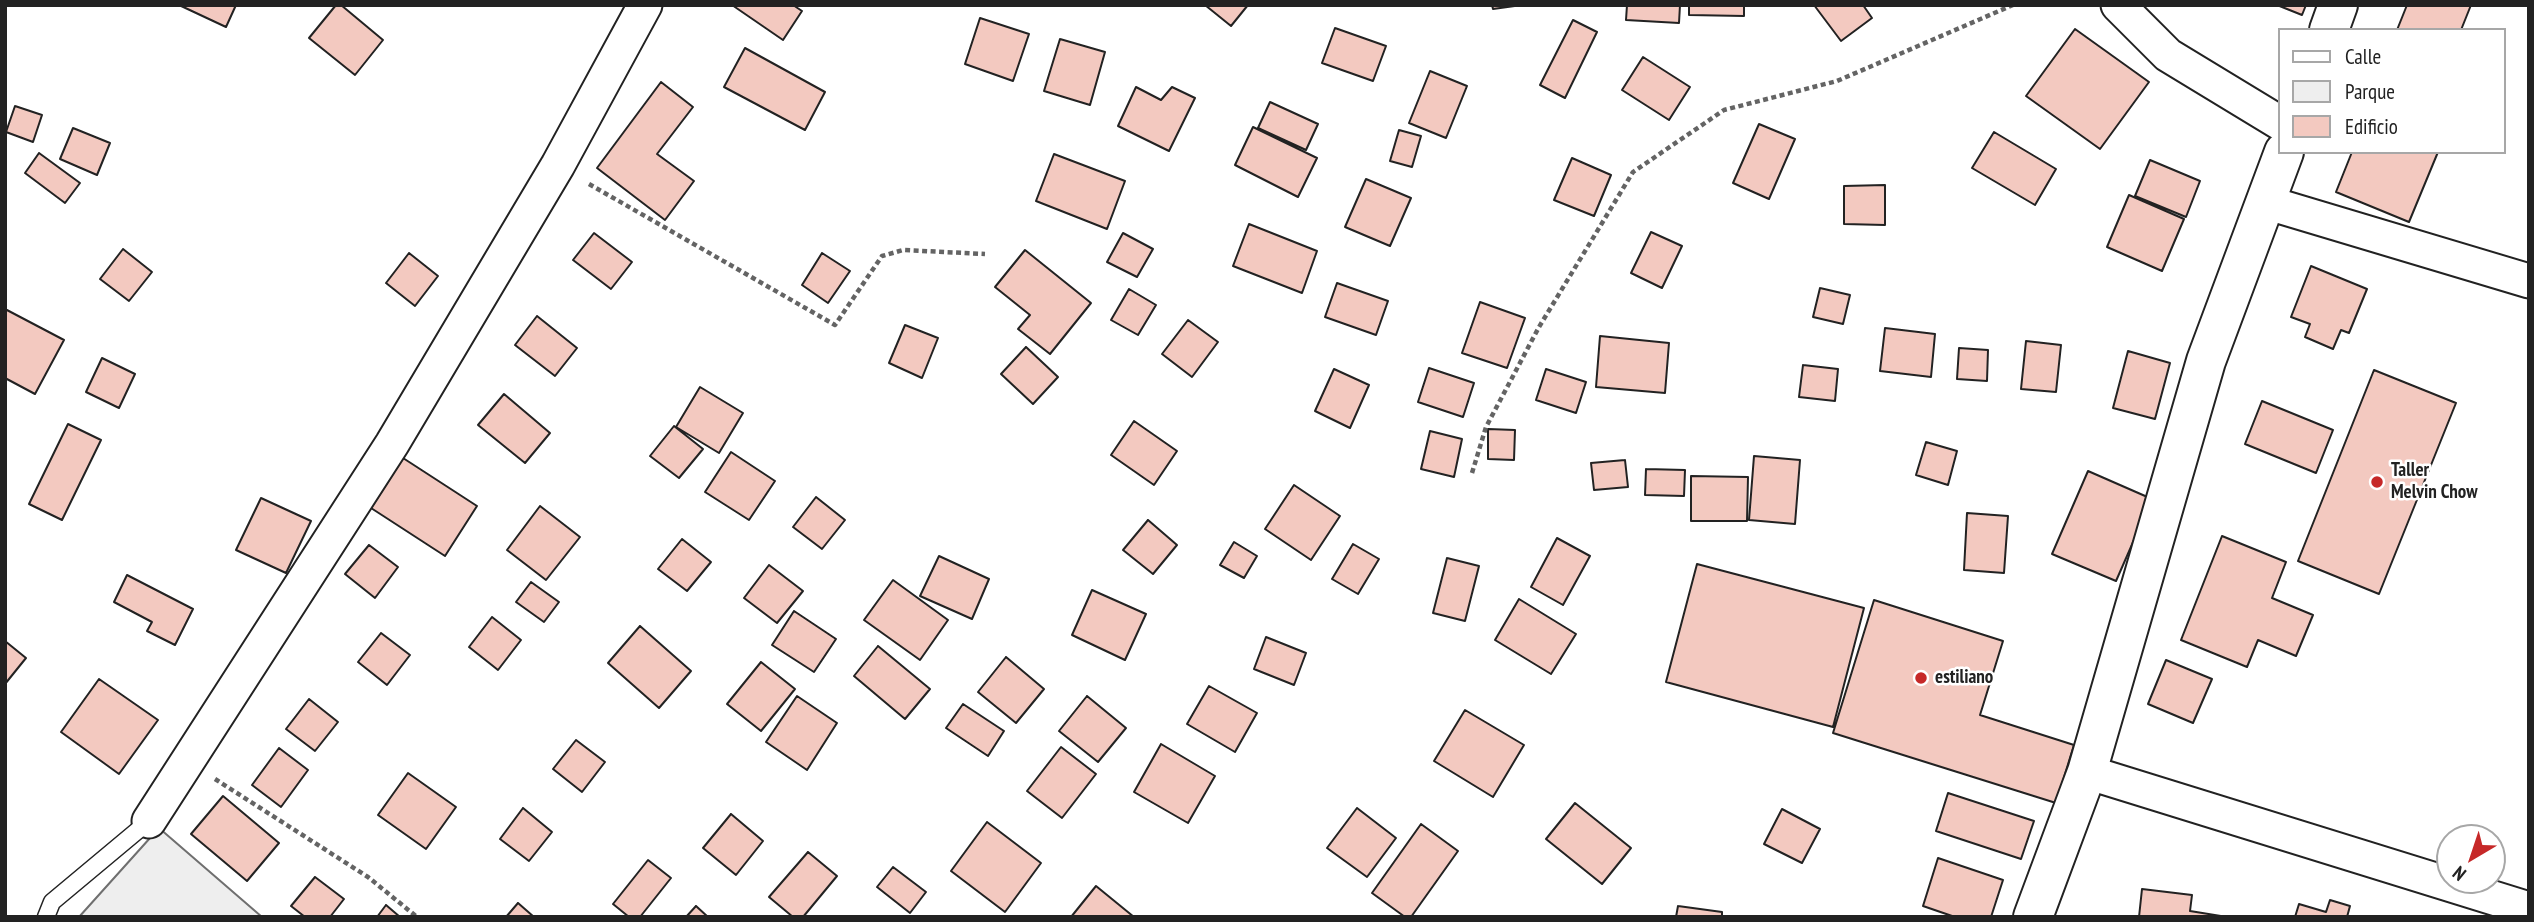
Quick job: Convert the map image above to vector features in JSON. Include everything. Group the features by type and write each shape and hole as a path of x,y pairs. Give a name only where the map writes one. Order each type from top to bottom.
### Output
{"street":[{"path":"149,821 392,444 558,165 645,5"},
{"path":"2118,5 2168,55 2278,121"},
{"path":"2330,28 2338,5"},
{"path":"2033,917 2087,772 2206,361 2283,154"},
{"path":"2265,202 2529,281"},
{"path":"2087,772 2529,909"}],"lane":[{"path":"46,917 52,902 149,821"}],"path":[{"path":"1472,473 1486,427 1539,327 1633,173 1724,110 1837,81 2013,5"},
{"path":"558,165 835,325 882,256 903,250 985,254"},
{"path":"188,762 368,877 417,917"}],"green space":[{"path":"159,828 262,917 79,917"}],"building":[{"path":"179,5 236,5 226,27"},
{"path":"336,5 341,5 383,40 355,75 309,38"},
{"path":"732,5 793,5 802,11 783,40"},
{"path":"1205,5 1248,5 1231,26"},
{"path":"1492,5 1522,5 1493,9"},
{"path":"1627,5 1680,5 1679,23 1626,20"},
{"path":"1689,5 1744,5 1744,16 1689,15"},
{"path":"1814,5 1863,5 1872,18 1841,41"},
{"path":"2277,5 2306,5 2302,15"},
{"path":"2407,5 2471,5 2462,28 2398,28"},
{"path":"980,18 1029,34 1013,81 965,64"},
{"path":"1573,20 1597,32 1565,98 1540,85"},
{"path":"1335,28 1386,46 1373,81 1322,63"},
{"path":"2075,29 2149,82 2100,149 2026,96"},
{"path":"1060,39 1105,52 1090,105 1044,91"},
{"path":"745,48 825,92 805,130 724,87"},
{"path":"1643,57 1690,87 1669,120 1622,90"},
{"path":"1430,71 1467,86 1446,138 1409,123"},
{"path":"661,82 693,107 657,154 694,181 665,220 597,168"},
{"path":"1136,87 1161,100 1172,87 1195,98 1169,151 1118,126"},
{"path":"1270,102 1318,124 1306,150 1258,128"},
{"path":"15,106 42,115 33,142 6,132"},
{"path":"1759,124 1795,139 1769,199 1733,183"},
{"path":"1253,127 1317,158 1298,197 1235,165"},
{"path":"73,128 110,143 97,175 60,159"},
{"path":"1399,130 1421,136 1412,167 1390,161"},
{"path":"1994,132 2056,169 2035,205 1972,168"},
{"path":"39,153 80,183 65,203 25,173"},
{"path":"1054,154 1125,181 1107,229 1036,201"},
{"path":"2351,154 2437,154 2409,222 2336,192"},
{"path":"1572,158 1611,175 1594,216 1554,200"},
{"path":"2150,160 2200,181 2186,217 2135,196"},
{"path":"1366,179 1411,198 1390,246 1345,227"},
{"path":"1885,185 1885,225 1844,224 1844,186"},
{"path":"2129,195 2184,219 2162,271 2107,247"},
{"path":"1249,224 1317,251 1302,293 1233,266"},
{"path":"1651,232 1682,246 1662,288 1631,273"},
{"path":"594,233 632,262 611,289 573,260"},
{"path":"1123,233 1153,249 1137,277 1107,262"},
{"path":"123,249 152,272 129,301 100,279"},
{"path":"1025,250 1091,303 1050,354 1018,329 1030,315 995,287"},
{"path":"409,253 438,276 415,306 386,283"},
{"path":"822,253 850,271 828,303 802,285"},
{"path":"2311,266 2367,289 2349,333 2341,330 2333,349 2305,337 2310,324 2291,317"},
{"path":"1337,283 1388,301 1376,335 1325,317"},
{"path":"1820,288 1850,295 1843,324 1813,317"},
{"path":"1129,289 1156,305 1138,335 1111,320"},
{"path":"1480,302 1525,318 1507,368 1462,353"},
{"path":"5,309 64,340 35,394 5,378"},
{"path":"537,316 577,348 555,376 515,345"},
{"path":"1188,320 1218,342 1192,377 1162,354"},
{"path":"905,325 938,338 922,378 889,363"},
{"path":"1885,328 1935,334 1931,377 1880,371"},
{"path":"1600,336 1669,343 1665,393 1596,387"},
{"path":"2026,341 2061,345 2056,392 2021,389"},
{"path":"1026,347 1058,377 1033,404 1001,374"},
{"path":"1959,348 1988,350 1987,381 1957,379"},
{"path":"2128,351 2170,363 2155,419 2113,408"},
{"path":"102,358 135,374 119,408 86,392"},
{"path":"1803,365 1838,369 1835,401 1799,397"},
{"path":"1429,368 1474,383 1463,417 1418,402"},
{"path":"1334,369 1369,385 1350,428 1315,411"},
{"path":"1546,369 1586,382 1576,413 1536,400"},
{"name":"Taller Melvin Chow","path":"2374,370 2456,403 2379,594 2298,561"},
{"path":"700,387 743,413 719,453 676,427"},
{"path":"504,394 550,433 525,463 478,425"},
{"path":"2262,401 2333,430 2316,473 2245,444"},
{"path":"1134,421 1177,451 1154,485 1111,455"},
{"path":"68,424 101,440 62,520 29,504"},
{"path":"674,426 703,449 679,478 650,456"},
{"path":"1488,429 1515,430 1514,460 1488,459"},
{"path":"1430,431 1462,439 1454,477 1421,469"},
{"path":"1926,442 1957,451 1948,485 1916,475"},
{"path":"731,452 775,481 749,520 705,492"},
{"path":"1754,456 1800,460 1795,524 1749,520"},
{"path":"403,458 477,506 445,556 371,508"},
{"path":"1625,460 1628,487 1594,490 1591,463"},
{"path":"1646,469 1685,470 1684,496 1645,495"},
{"path":"2088,471 2152,499 2116,581 2052,554"},
{"path":"1691,476 1748,477 1747,521 1691,521"},
{"path":"1294,485 1340,516 1311,560 1265,529"},
{"path":"816,497 845,520 822,549 793,527"},
{"path":"261,498 311,521 286,573 236,550"},
{"path":"540,506 580,537 546,580 507,550"},
{"path":"1967,513 2008,516 2004,573 1964,570"},
{"path":"1148,520 1177,545 1153,574 1123,550"},
{"path":"2222,536 2286,562 2272,598 2313,615 2296,656 2258,640 2247,667 2181,640"},
{"path":"1557,538 1590,556 1563,605 1531,587"},
{"path":"682,539 711,562 687,591 658,569"},
{"path":"1234,542 1257,556 1244,578 1220,565"},
{"path":"1353,544 1379,559 1358,594 1332,579"},
{"path":"369,545 398,567 375,598 345,574"},
{"path":"939,556 989,579 972,619 920,596"},
{"path":"1447,558 1479,566 1465,621 1433,613"},
{"path":"1697,564 1864,608 1833,727 1666,682"},
{"path":"769,565 803,591 777,623 744,598"},
{"path":"127,575 193,609 175,645 147,631 152,622 114,602"},
{"path":"893,580 948,620 920,660 864,620"},
{"path":"531,582 559,602 544,622 516,602"},
{"path":"1092,590 1146,614 1125,660 1072,635"},
{"path":"1519,599 1576,634 1551,674 1495,640"},
{"name":"estiliano","path":"1874,600 2003,641 1980,715 2074,745 2056,803 1833,733"},
{"path":"794,611 836,639 814,672 772,645"},
{"path":"492,617 521,640 498,670 469,647"},
{"path":"640,626 691,671 659,708 608,663"},
{"path":"381,633 410,655 387,685 358,662"},
{"path":"1266,637 1306,653 1294,685 1254,669"},
{"path":"5,641 26,658 5,684"},
{"path":"878,646 930,689 905,719 854,676"},
{"path":"1006,657 1044,689 1016,723 978,692"},
{"path":"2166,660 2212,679 2193,723 2148,704"},
{"path":"761,662 795,689 761,731 727,704"},
{"path":"99,679 158,720 119,774 61,732"},
{"path":"1209,686 1257,713 1235,752 1187,724"},
{"path":"797,696 837,723 807,770 766,742"},
{"path":"1087,696 1126,728 1098,762 1059,731"},
{"path":"309,699 338,722 315,751 286,729"},
{"path":"963,704 1004,731 988,756 946,728"},
{"path":"1465,710 1524,745 1493,797 1434,761"},
{"path":"576,740 605,762 582,792 553,769"},
{"path":"1161,744 1215,776 1188,823 1134,792"},
{"path":"1061,747 1096,774 1062,818 1027,791"},
{"path":"279,748 308,770 281,807 252,785"},
{"path":"408,773 456,807 426,849 378,815"},
{"path":"1948,793 2034,821 2021,859 1936,831"},
{"path":"223,796 279,843 247,881 191,834"},
{"path":"1575,803 1631,848 1602,884 1546,839"},
{"path":"523,808 552,832 529,861 500,839"},
{"path":"1357,808 1396,838 1367,877 1327,848"},
{"path":"1782,809 1820,829 1802,863 1764,844"},
{"path":"731,814 763,841 736,875 703,848"},
{"path":"987,822 1041,863 1005,912 951,871"},
{"path":"1421,824 1458,851 1411,917 1405,917 1372,893"},
{"path":"808,852 837,876 803,917 793,917 769,897"},
{"path":"1938,858 2003,880 1991,917 1955,917 1923,906"},
{"path":"648,860 671,878 640,917 629,917 613,904"},
{"path":"893,867 926,892 910,913 877,887"},
{"path":"315,877 344,899 330,917 305,917 291,906"},
{"path":"1096,886 1134,917 1071,917"},
{"path":"2142,889 2192,895 2190,911 2227,917 2139,917"},
{"path":"2330,900 2350,906 2347,917 2295,917 2299,904 2326,912"},
{"path":"518,903 534,917 506,917"},
{"path":"386,905 400,917 377,917"},
{"path":"696,906 708,917 686,917"},
{"path":"1678,906 1722,912 1722,917 1676,917"}],"place":[{"name":"Taller Melvin Chow","path":"2377,482"},
{"name":"estiliano","path":"1921,678"}]}
